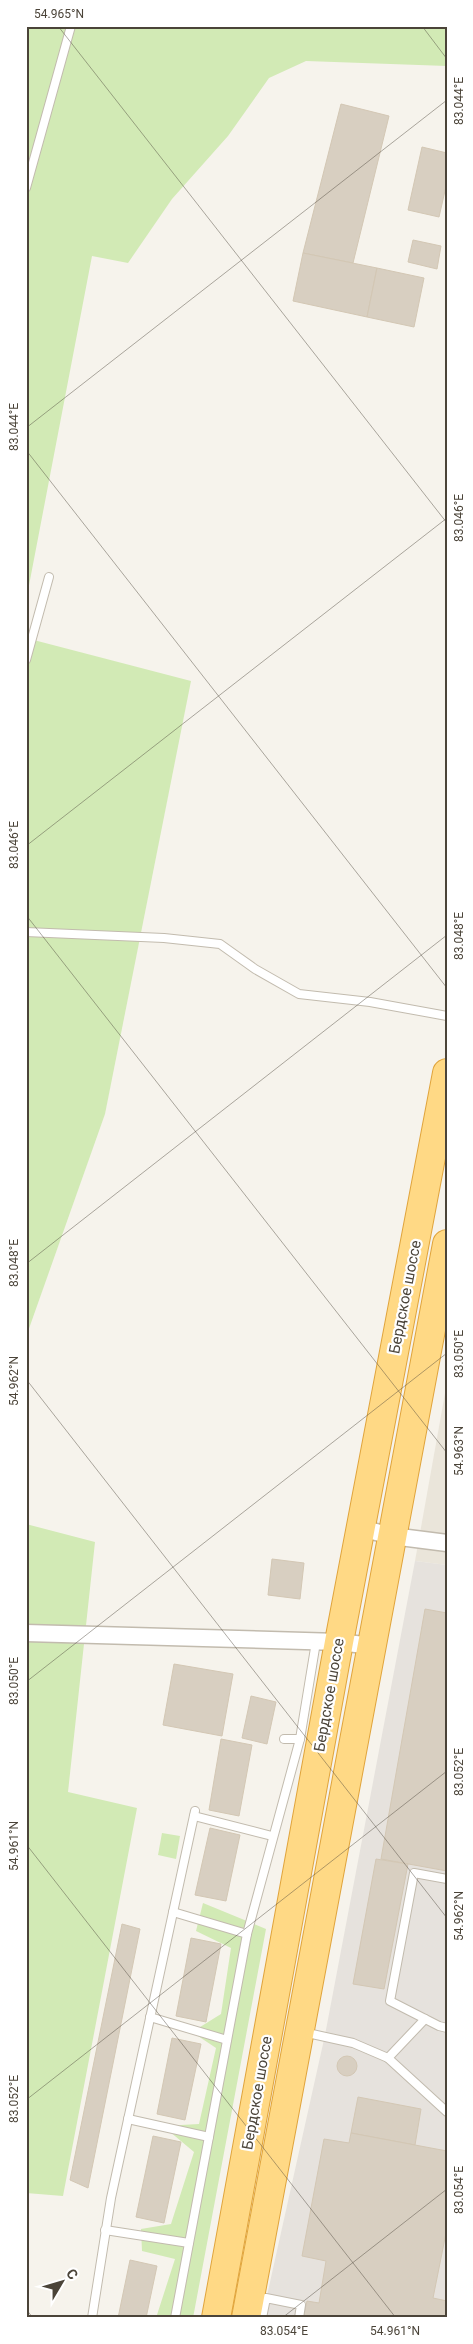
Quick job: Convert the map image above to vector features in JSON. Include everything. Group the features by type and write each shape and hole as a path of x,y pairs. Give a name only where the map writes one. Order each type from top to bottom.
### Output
{"highway":[{"name":"Бердское шоссе","path":"216,2318 328,1642 360,1528 447,1073"},
{"name":"Бердское шоссе","path":"246,2318 392,1536 446,1258"}],"street":[{"path":"360,1528 392,1536 447,1543"},
{"path":"26,1634 328,1642 372,1646"}],"lane":[{"path":"26,188 71,26"},
{"path":"26,660 49,577"},
{"path":"26,932 164,938 220,944 255,969 299,994 370,1002 447,1016"},
{"path":"175,2318 247,1934 272,1836 328,1642"},
{"path":"284,1739 300,1739"},
{"path":"92,2318 105,2230 194,1814 272,1836"},
{"path":"447,1879 414,1873 390,2000 425,2019 447,2028"},
{"path":"173,1912 247,1934"},
{"path":"150,2017 228,2040"},
{"path":"388,2058 425,2019"},
{"path":"301,2031 353,2043 388,2058 447,2112"},
{"path":"128,2119 209,2137"},
{"path":"105,2230 189,2243"},
{"path":"262,2318 266,2298 301,2305 299,2318"}],"shaded area":[{"path":"447,1382 447,1565 415,1561"},
{"path":"415,1561 447,1565 447,2318 262,2318 325,2035"}],"green space":[{"path":"26,26 447,26 447,66 306,61 269,78 228,136 172,199 128,263 92,256 26,601"},
{"path":"26,638 191,681 105,1114 26,1337"},
{"path":"26,1524 95,1542 68,1792 137,1808 63,2196 26,2193"},
{"path":"162,1833 180,1836 176,1859 158,1855"},
{"path":"203,1903 266,1929 193,2318 156,2318 175,2259 142,2251 141,2229 171,2224 194,2152 163,2126 199,2124 216,2048 192,2032 221,2014 231,1948 196,1931"}],"building":[{"path":"341,104 389,116 353,263 303,253"},
{"path":"422,147 447,153 447,182 439,217 408,210"},
{"path":"413,240 441,246 437,269 408,262"},
{"path":"303,253 377,268 367,317 293,301"},
{"path":"377,268 424,278 414,327 367,317"},
{"path":"272,1559 304,1563 300,1599 268,1595"},
{"path":"425,1609 447,1613 447,1871 381,1859"},
{"path":"174,1664 233,1674 222,1736 163,1725"},
{"path":"251,1696 276,1702 267,1744 242,1738"},
{"path":"221,1739 252,1745 239,1816 209,1810"},
{"path":"210,1828 240,1835 226,1901 195,1895"},
{"path":"376,1859 408,1864 384,1989 353,1984"},
{"path":"122,1924 140,1929 88,2188 70,2180"},
{"path":"191,1938 221,1944 206,2022 176,2016"},
{"path":"172,2038 201,2044 185,2120 157,2114"},
{"path":"347,2056 354,2059 357,2066 354,2073 347,2076 340,2073 337,2066 340,2059"},
{"path":"358,2097 421,2109 415,2145 351,2133"},
{"path":"351,2133 447,2151 447,2228 433,2298 447,2301 445,2318 303,2318 307,2301 319,2303 326,2261 302,2256 324,2139 349,2143"},
{"path":"153,2136 181,2142 164,2223 136,2217"},
{"path":"130,2260 157,2266 146,2318 118,2318"}]}
